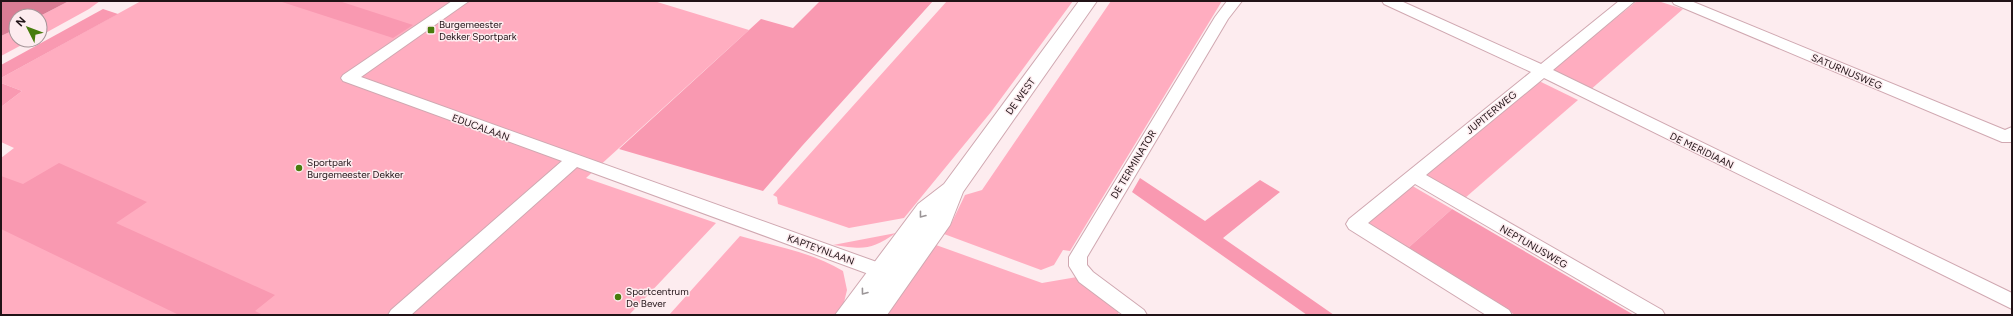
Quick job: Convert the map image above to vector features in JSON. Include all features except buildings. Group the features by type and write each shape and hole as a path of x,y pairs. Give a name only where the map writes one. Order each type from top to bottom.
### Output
{"main road":[{"name":"DE WEST","path":"848,315 890,274 942,219 952,190 1088,1"},
{"name":"DE WEST","path":"873,315 890,274"}],"street":[{"name":"EDUCALAAN","path":"462,1 349,78 573,161 742,220"},
{"name":"DE TERMINATOR","path":"1135,315 1086,277 1078,266 1078,257 1222,17 1235,1"},
{"name":"DE MERIDIAAN","path":"1389,1 1542,71 2012,302"},
{"name":"JUPITERWEG","path":"1502,315 1355,224 1628,1"},
{"name":"SATURNUSWEG","path":"1679,1 2008,138 2012,132"},
{"path":"398,315 573,161"},
{"name":"NEPTUNUSWEG","path":"1414,176 1655,315"},
{"name":"KAPTEYNLAAN","path":"742,220 890,274"}],"shaded area":[{"path":"1,1 69,1 48,12 48,8 8,8 8,33 1,36"},
{"path":"69,1 100,1 89,9 48,32 48,12"},
{"name":"Sportpark Burgemeester Dekker","path":"141,1 654,1 749,30 586,178 716,223 629,315 1,315 1,158 14,148 1,142 1,107 22,91 1,83 1,78"},
{"path":"279,1 339,1 413,25 393,38"},
{"path":"820,1 933,1 763,191 619,149 761,19 793,28"},
{"path":"947,1 1073,1 991,112 904,218 849,228 778,204 777,197 773,195"},
{"path":"1111,1 1222,1 1070,251 1063,250 1054,265 1041,270 944,234 952,222 965,195 982,190"},
{"path":"1637,1 1658,1 1683,9 1589,91 1549,72"},
{"path":"103,9 118,14 1,78 1,65 32,48 48,48 48,39"},
{"path":"8,33 8,48 16,48 1,56 1,36"},
{"path":"1537,80 1578,100 1465,198 1423,173"},
{"path":"1,83 22,91 1,107"},
{"path":"59,163 147,202 116,223 275,295 255,311 263,315 179,315 1,229 1,176 23,184"},
{"path":"1140,178 1205,221 1260,180 1280,192 1223,238 1334,315 1307,315 1132,192"},
{"path":"1409,184 1452,209 1408,248 1364,220"},
{"path":"1452,209 1634,315 1515,315 1408,248"},
{"path":"896,233 873,246 859,248 833,245"},
{"path":"740,236 806,254 831,264 843,271 847,290 841,315 669,315"},
{"path":"936,245 1042,283 1077,277 1119,313 1117,315 886,315"}],"place":[{"name":"Burgemeester Dekker Sportpark","path":"431,30"},
{"name":"Sportpark Burgemeester Dekker","path":"299,168"},
{"name":"Sportcentrum De Bever","path":"618,297"}]}
